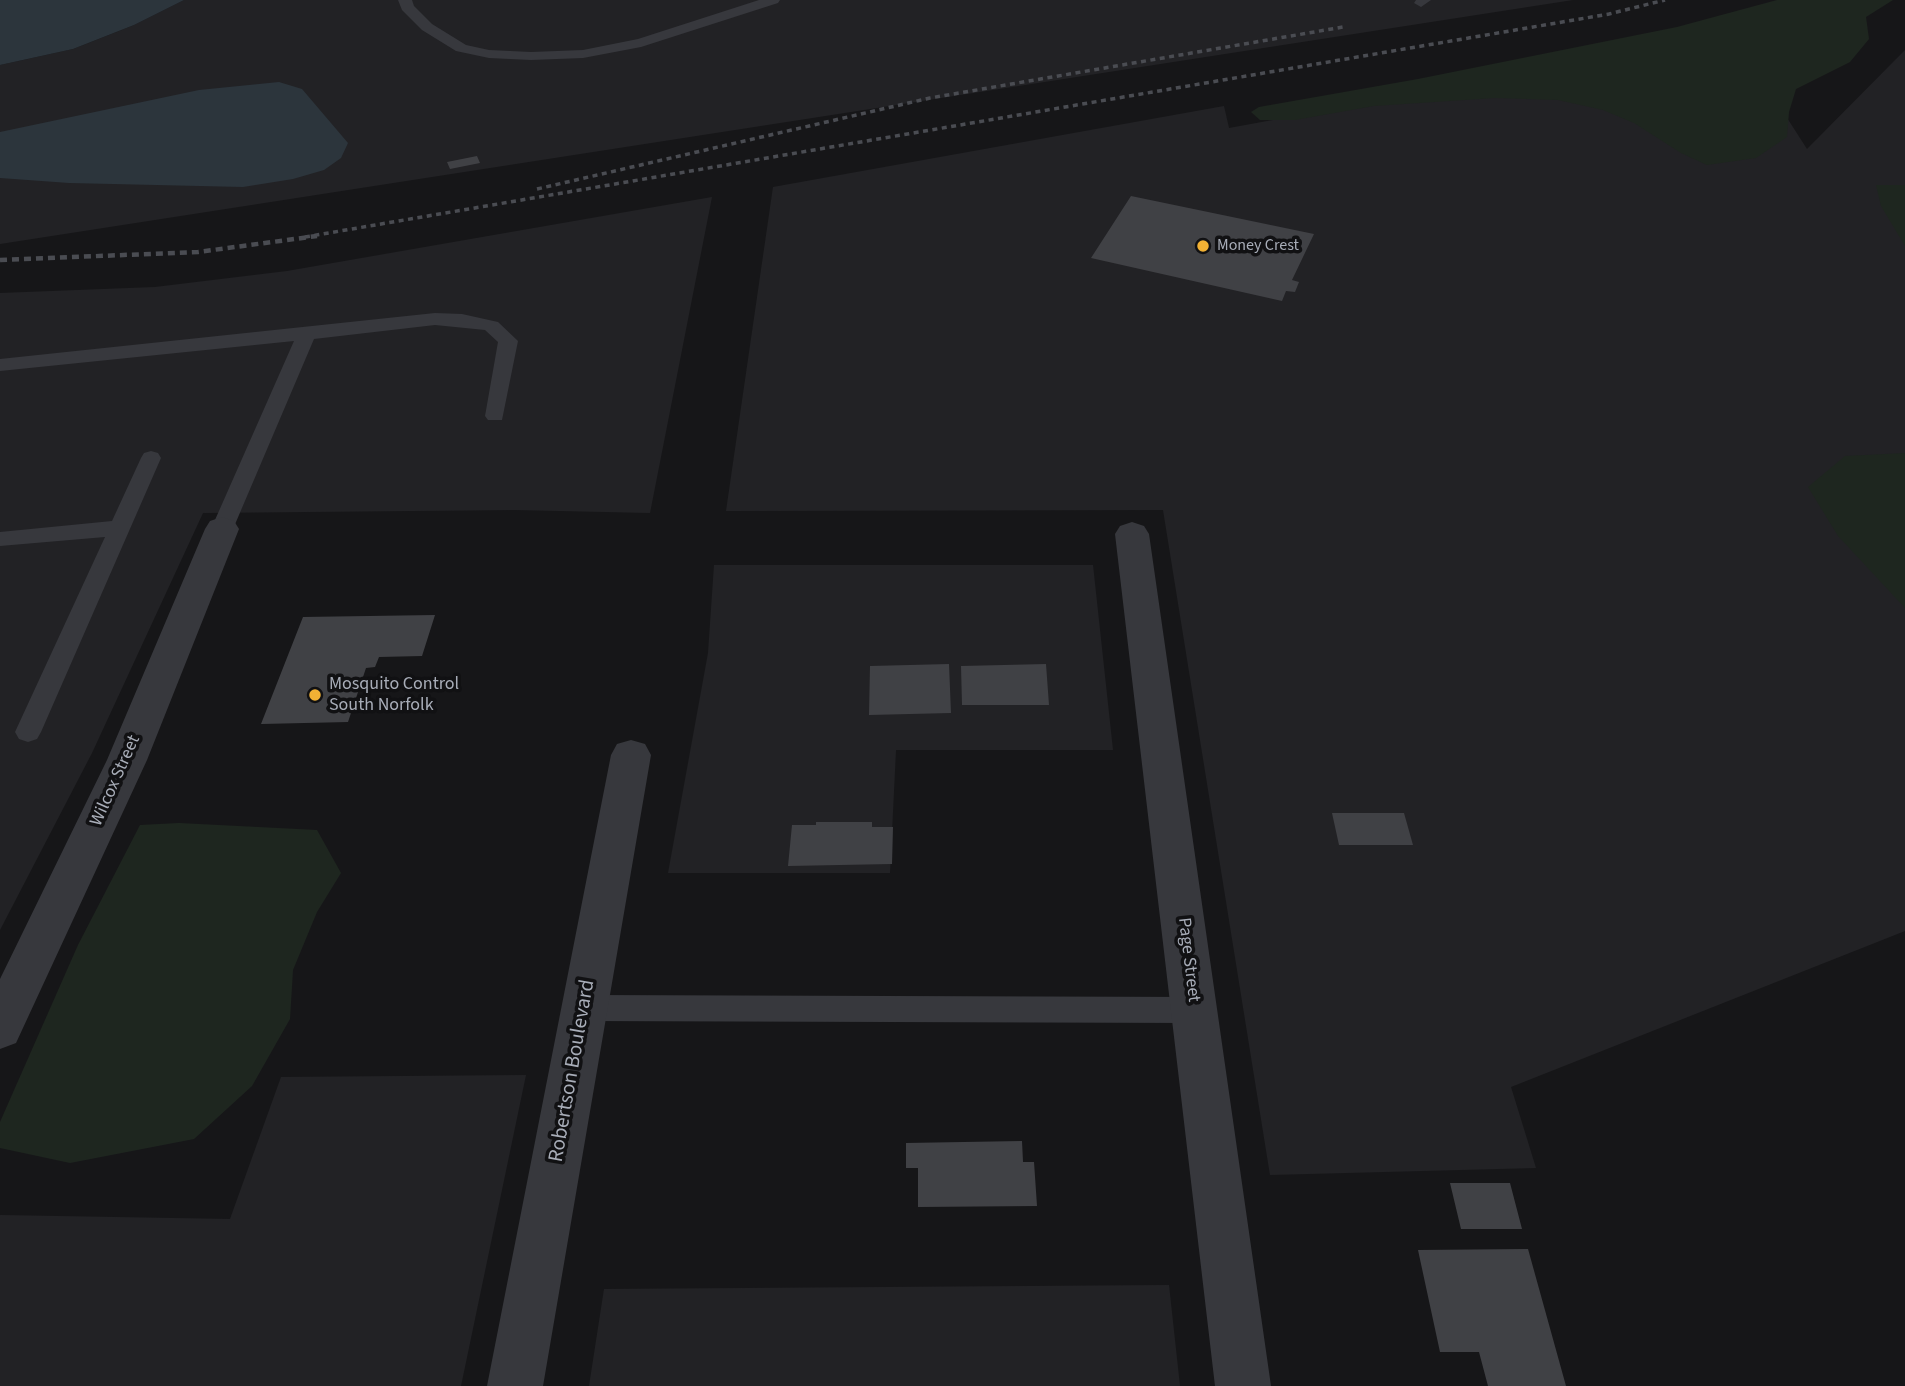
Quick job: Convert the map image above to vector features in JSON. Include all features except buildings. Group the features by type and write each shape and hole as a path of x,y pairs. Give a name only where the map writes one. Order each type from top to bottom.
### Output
{"street":[{"name":"Wilcox Street","path":"0,1028 127,760 222,529"},
{"name":"Page Street","path":"1132,534 1243,1386"},
{"name":"Robertson Boulevard","path":"515,1386 631,755"}],"lane":[{"path":"405,0 407,7 427,27 461,48 489,54 531,56 583,54 641,43 774,0"},
{"path":"0,365 307,334 435,318 462,320 491,326 508,341 495,416"},
{"path":"222,529 307,334"},
{"path":"28,732 151,458"},
{"path":"0,539 120,528"},
{"path":"585,1008 1194,1010"}],"shaded area":[{"path":"0,0 184,0 134,25 73,49 0,65"},
{"path":"184,0 1573,0 0,244 0,65 73,49 134,25"},
{"path":"1777,0 1893,0 1866,17 1869,39 1850,62 1796,89 1789,112 1787,137 1756,158 1707,165 1681,153 1634,123 1603,110 1558,100 1495,98 1374,106 1295,120 1260,120 1251,112 1259,107 1418,79 1677,27"},
{"path":"1905,50 1905,931 1511,1087 1536,1168 1270,1175 1163,510 726,511 773,187 1224,106 1229,128 1558,68 1746,54 1807,149"},
{"path":"279,82 302,89 348,143 341,158 324,170 293,179 243,187 69,183 0,178 0,132 199,90"},
{"path":"1876,185 1905,185 1905,246 1881,206"},
{"path":"712,197 650,513 515,510 203,513 92,753 0,930 0,293 155,287 287,271"},
{"path":"1905,453 1905,608 1838,536 1808,487 1845,456"},
{"path":"714,565 1093,565 1113,750 896,750 890,873 668,873 708,653"},
{"path":"179,823 317,830 341,873 317,912 293,970 290,1019 252,1086 194,1139 70,1163 0,1148 0,1122 78,945 140,825"},
{"path":"526,1075 461,1386 0,1386 0,1215 230,1219 281,1077"},
{"path":"1169,1285 1180,1386 589,1386 604,1289"}],"railway":[{"path":"305,237 1609,14 1665,0"},
{"path":"537,189 930,98 1343,27"},
{"path":"0,260 198,252 317,236"}],"place":[{"name":"Money Crest","path":"1203,246"},
{"name":"Mosquito Control South Norfolk","path":"315,695"}]}
